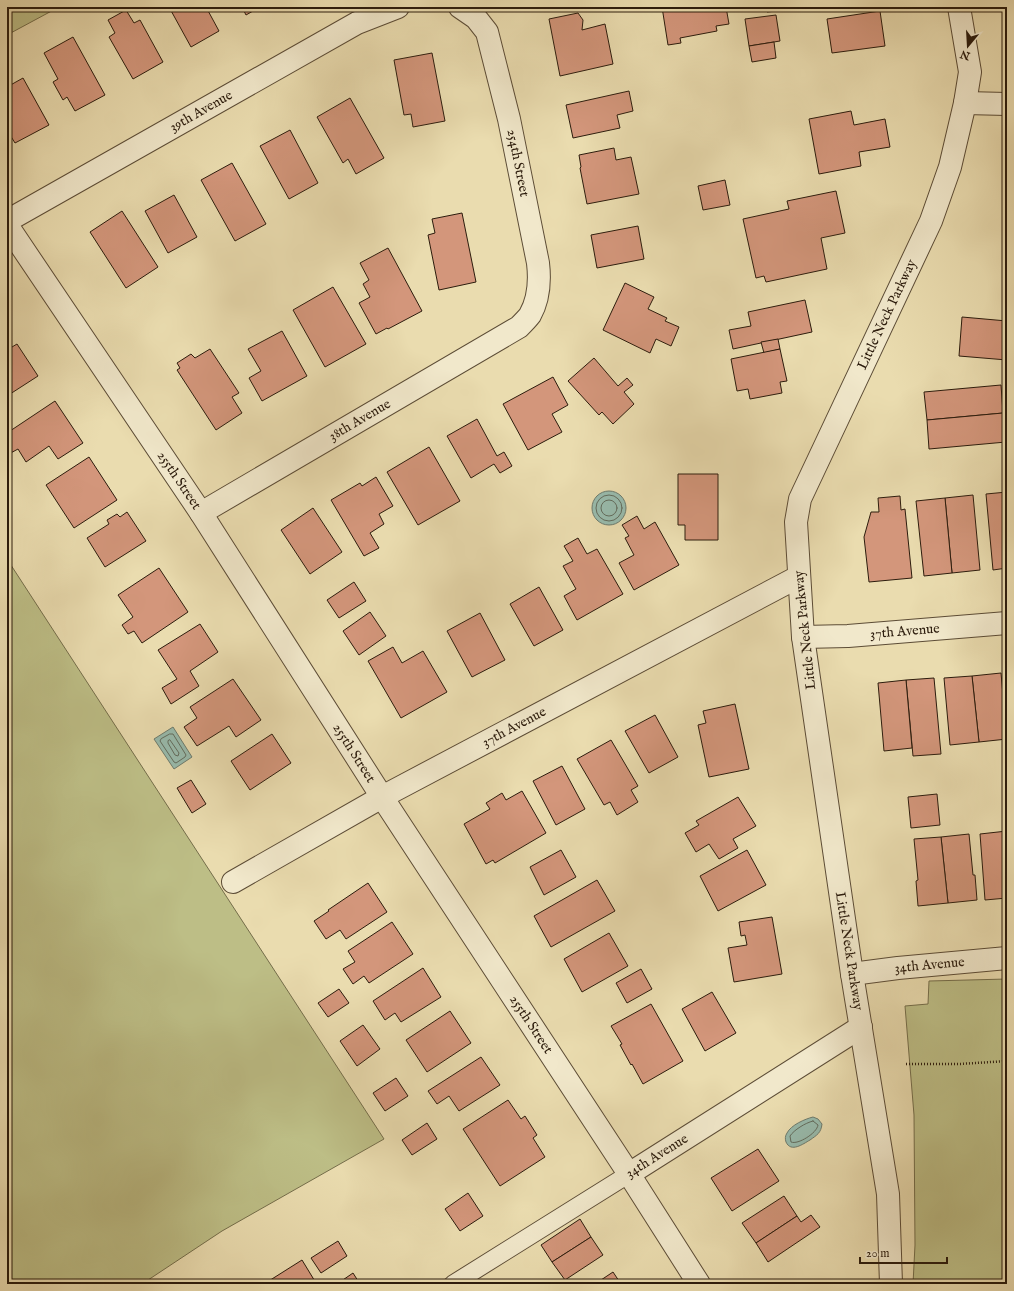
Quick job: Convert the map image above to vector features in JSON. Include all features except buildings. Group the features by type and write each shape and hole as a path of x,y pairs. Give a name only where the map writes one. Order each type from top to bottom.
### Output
{"street":[{"name":"39th Avenue","path":"7,221 357,23 398,7"},
{"name":"254th Street","path":"460,7 476,18 488,32 509,119 538,263 540,280 536,297 530,315 519,327"},
{"name":"Little Neck Parkway","path":"891,1284 888,1194 852,974 803,637 798,577 796,522 800,499 931,221 950,167 965,104 970,72 960,7"},
{"path":"965,104 1007,104"},
{"name":"255th Street","path":"7,225 201,513 382,797 629,1174 699,1284"},
{"name":"38th Avenue","path":"201,513 519,327"},
{"name":"37th Avenue","path":"232,882 382,797 798,577"},
{"name":"37th Avenue","path":"803,637 848,636 1007,623"},
{"name":"34th Avenue","path":"852,974 898,968 1007,958"},
{"name":"34th Avenue","path":"629,1174 861,1027"}],"lane":[{"name":"34th Avenue","path":"453,1284 629,1174"}],"path":[{"path":"906,1064 960,1064 1007,1061"}],"green space":[{"path":"7,7 59,7 7,35"},
{"path":"7,559 384,1139 222,1231 142,1284 7,1284"},
{"path":"1007,979 1007,1284 913,1284 915,1245 914,1115 905,1006 928,1004 929,981"}],"water":[{"path":"606,491 612,491 621,496 625,502 625,514 621,520 612,525 606,525 597,520 592,511 592,505 597,496"},
{"path":"173,727 192,757 174,769 154,739"},
{"path":"813,1117 818,1119 822,1124 821,1130 818,1134 797,1147 791,1147 788,1145 785,1138 789,1130 798,1123"}]}
